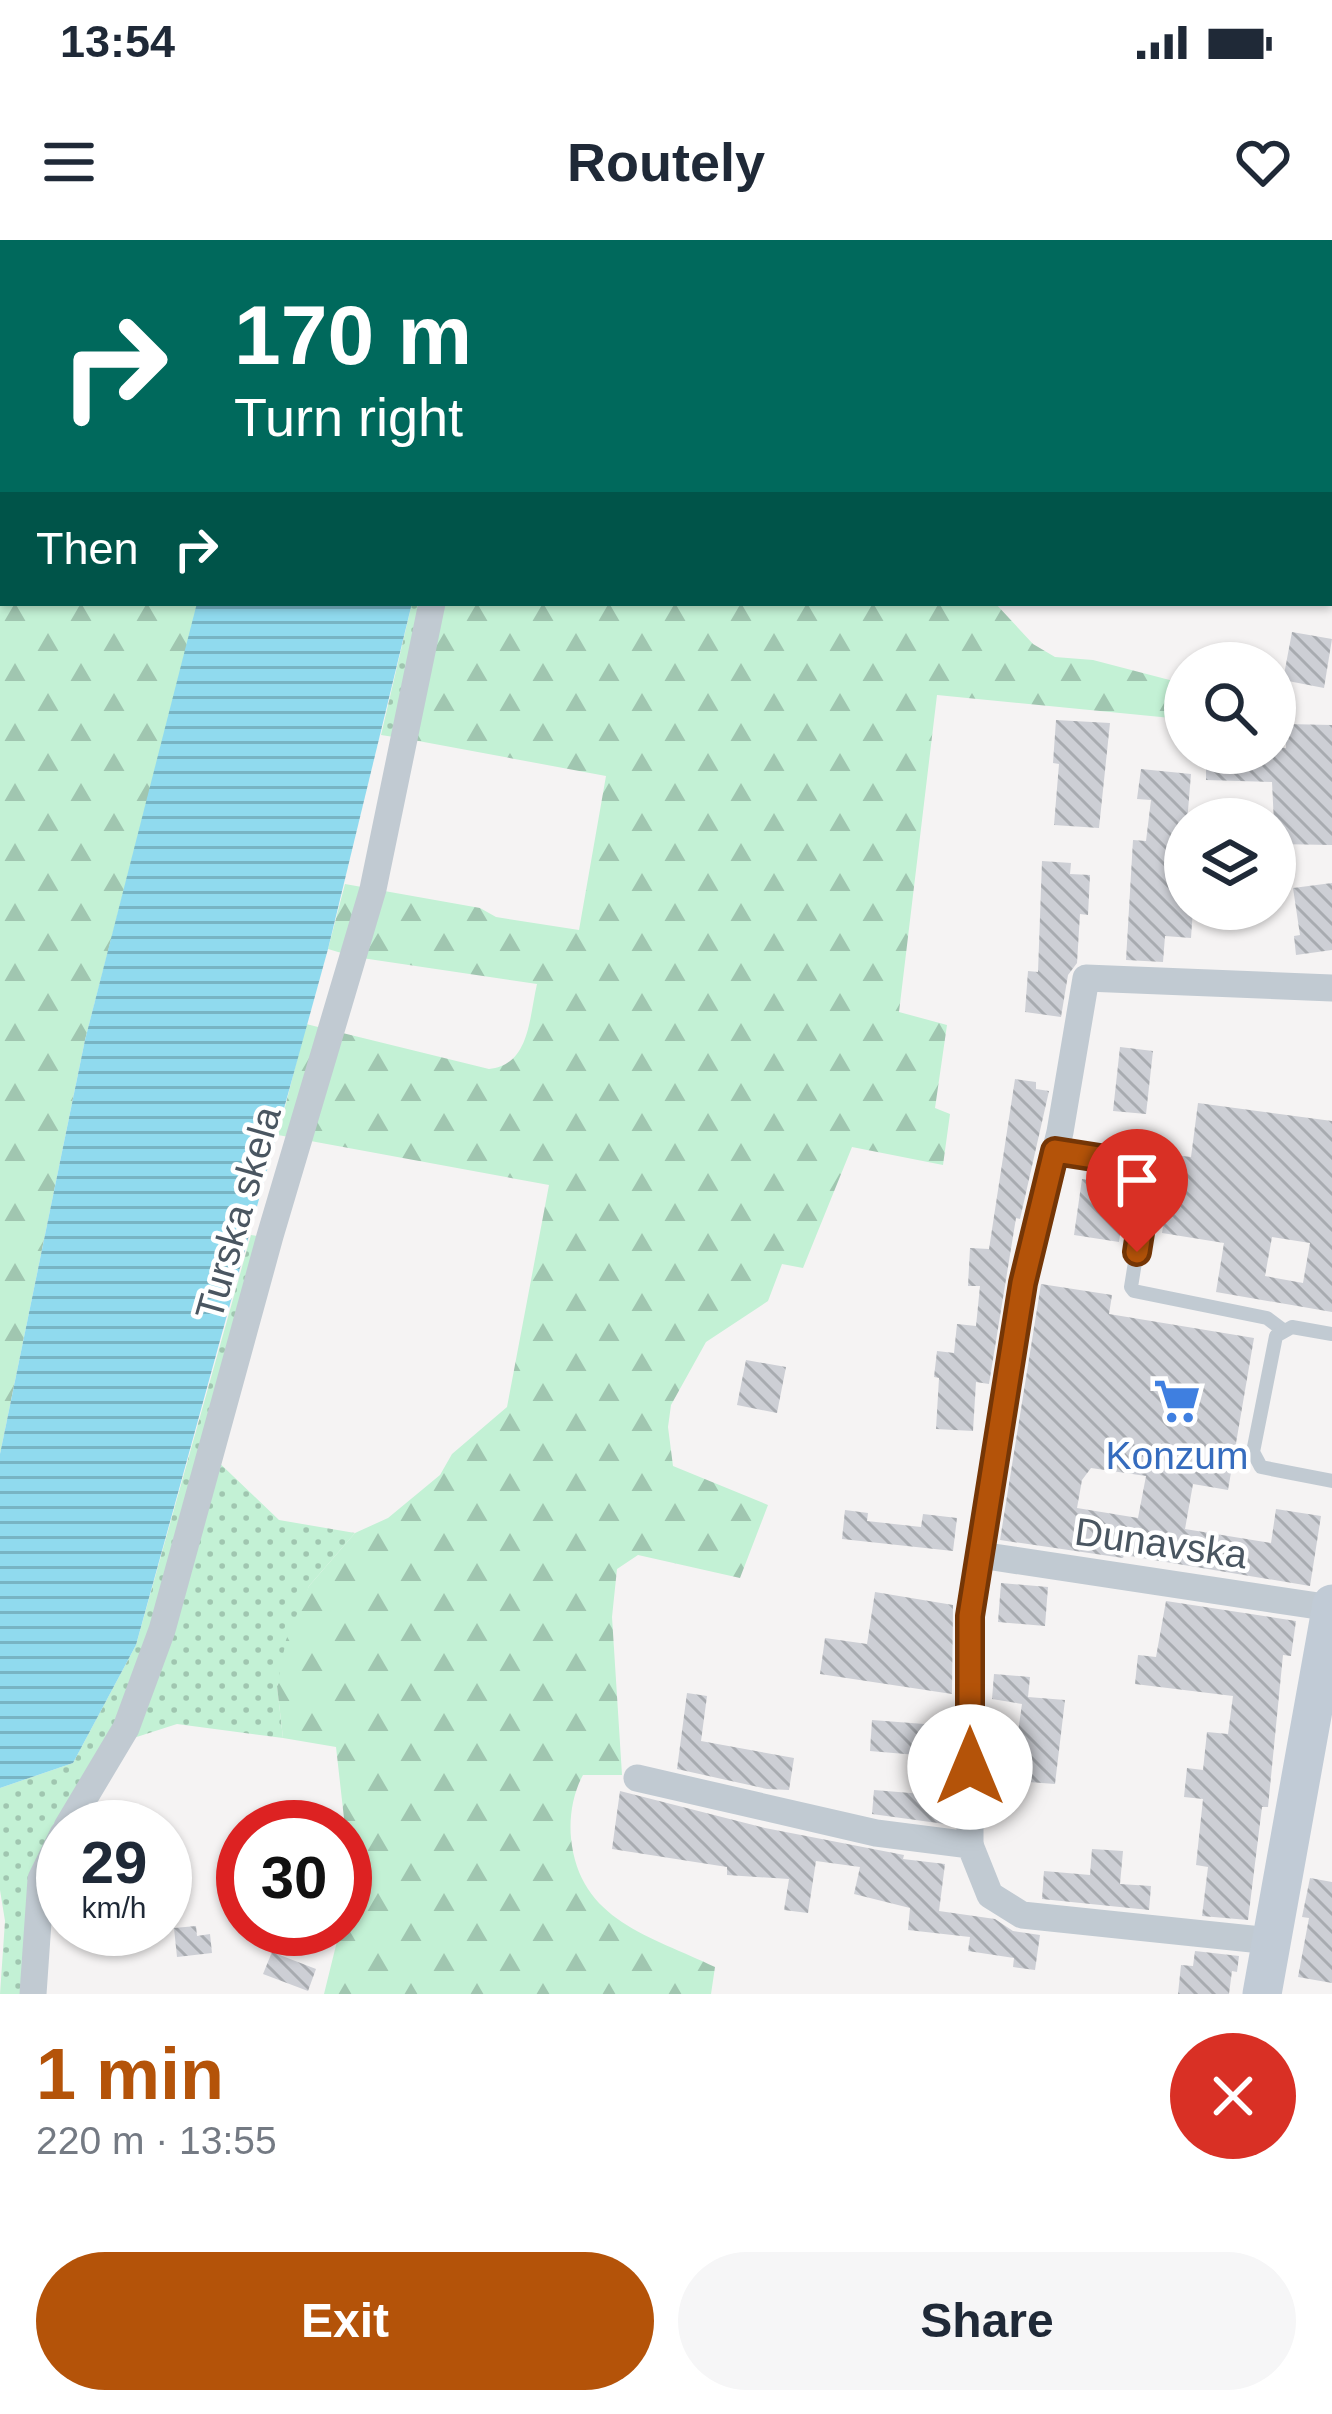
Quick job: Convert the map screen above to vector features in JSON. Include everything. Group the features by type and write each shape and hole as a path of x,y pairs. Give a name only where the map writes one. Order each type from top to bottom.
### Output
{"main road":[{"path":"1262,1994 1332,1606"}],"street":[{"name":"Turska skela","path":"83,1800 126,1728 162,1630 270,1236 373,889 431,606"},
{"path":"1271,1941 1022,1915 990,1895 970,1845 970,1616 1023,1283 1055,1151 1086,978 1332,988"},
{"name":"Dunavska","path":"980,1556 1332,1606"},
{"path":"637,1778 876,1833 970,1845"},
{"name":"Turska skela","path":"33,1994 36,1951"}],"lane":[{"path":"1055,1151 1150,1169 1134,1291 1267,1318 1283,1330 1332,1334"},
{"path":"1283,1330 1276,1336 1253,1452 1255,1462 1332,1481"}],"green space":[{"path":"0,606 197,606 85,1040 0,1454"},
{"path":"411,606 440,606 413,740 381,735"},
{"path":"440,606 998,606 1033,644 1055,657 1093,660 1164,679 1164,717 937,695 899,1012 947,1025 935,1108 950,1114 943,1165 852,1147 803,1268 782,1264 768,1301 706,1342 671,1405 668,1427 673,1466 768,1505 740,1578 638,1555 617,1569 612,1617 622,1775 583,1775 572,1805 571,1838 577,1866 603,1907 643,1934 715,1967 711,1994 324,1994 333,1956 372,1956 372,1800 342,1800 336,1747 283,1738 277,1686 286,1640 309,1586 355,1533 388,1518 440,1475 452,1454 507,1407 549,1185 278,1135 306,1024 489,1069 513,1059 525,1038 537,984 328,949 345,884 579,930 606,776 413,740"},
{"path":"251,1235 270,1238 210,1454 279,1520 355,1533 309,1586 277,1686 283,1738 177,1724 118,1743 81,1800 36,1800 36,1956 40,1956 33,1994 0,1994 5,1921 0,1890 0,1788 73,1763 136,1645"}],"water":[{"path":"196,606 411,606 328,949 136,1645 73,1763 0,1788 0,1454 85,1040"}],"building":[{"path":"1292,632 1332,639 1324,688 1296,683 1296,642 1290,642"},
{"path":"1056,720 1110,723 1099,828 1054,825 1059,764 1053,763"},
{"path":"1296,724 1332,725 1332,845 1296,844 1296,798 1273,798 1272,782 1206,780 1206,774 1296,774"},
{"path":"1141,769 1191,774 1189,798 1164,798 1164,930 1192,930 1191,938 1165,936 1163,962 1126,960 1133,840 1146,841 1151,800 1137,799"},
{"path":"1042,861 1071,863 1070,874 1090,875 1088,915 1080,914 1077,963 1068,975 1061,1017 1025,1012 1028,971 1038,972"},
{"path":"1332,883 1332,950 1296,955 1294,936 1300,935 1296,888"},
{"path":"1120,1047 1153,1051 1146,1114 1113,1111"},
{"path":"1015,1079 1036,1082 1036,1089 1049,1091 1020,1219 1016,1218 989,1384 976,1382 973,1431 936,1429 937,1351 954,1353 957,1324 976,1326 980,1286 968,1286 970,1248 989,1249"},
{"path":"1198,1103 1332,1121 1332,1312 1216,1292 1224,1243 1162,1233 1174,1155 1191,1157","holes":["1272,1237 1310,1243 1303,1283 1265,1276"]},
{"path":"1082,1179 1127,1186 1119,1242 1074,1235"},
{"path":"1041,1284 1112,1295 1109,1314 1254,1338 1228,1490 1193,1484 1185,1529 1271,1543 1276,1509 1321,1516 1310,1586 1000,1540","holes":["1091,1468 1146,1476 1138,1518 1077,1508 1082,1480"]},
{"path":"746,1360 786,1367 777,1413 737,1405"},
{"path":"845,1510 868,1513 867,1521 921,1527 923,1514 957,1518 953,1551 842,1539"},
{"path":"1001,1583 1048,1587 1045,1626 998,1622"},
{"path":"875,1592 953,1605 952,1694 820,1674 825,1638 867,1644"},
{"path":"1166,1601 1296,1621 1291,1656 1283,1655 1268,1807 1262,1807 1248,1920 1202,1916 1208,1867 1196,1865 1203,1799 1184,1797 1187,1768 1203,1770 1207,1732 1228,1734 1233,1696 1135,1684 1138,1655 1156,1657"},
{"path":"994,1674 1030,1677 1028,1697 1065,1700 1055,1784 988,1779 989,1729 1018,1732 1022,1704 992,1699"},
{"path":"687,1693 707,1696 701,1741 794,1758 789,1790 677,1769"},
{"path":"872,1720 950,1726 952,1758 870,1751"},
{"path":"874,1790 947,1796 945,1824 872,1814"},
{"path":"620,1791 765,1828 904,1855 903,1859 945,1864 939,1911 995,1919 1013,1931 1040,1935 1035,1970 1013,1967 1014,1958 968,1951 970,1937 908,1930 910,1908 854,1894 860,1867 816,1861 808,1913 784,1910 789,1879 727,1875 727,1867 612,1849"},
{"path":"1092,1849 1123,1851 1120,1884 1151,1886 1149,1910 1042,1899 1044,1871 1090,1875"},
{"path":"1310,1878 1332,1882 1332,1983 1298,1977 1309,1918 1302,1917"},
{"path":"192,1926 196,1926 197,1936 210,1934 212,1953 192,1955"},
{"path":"1195,1951 1239,1956 1229,1994 1178,1994 1181,1965 1193,1966"},
{"path":"270,1956 316,1969 308,1991 263,1974"}],"place":[{"name":"Konzum","path":"1177,1401"}],"route":[{"path":"970,1767 970,1616 1023,1283 1055,1151 1150,1169 1137,1252"}]}
